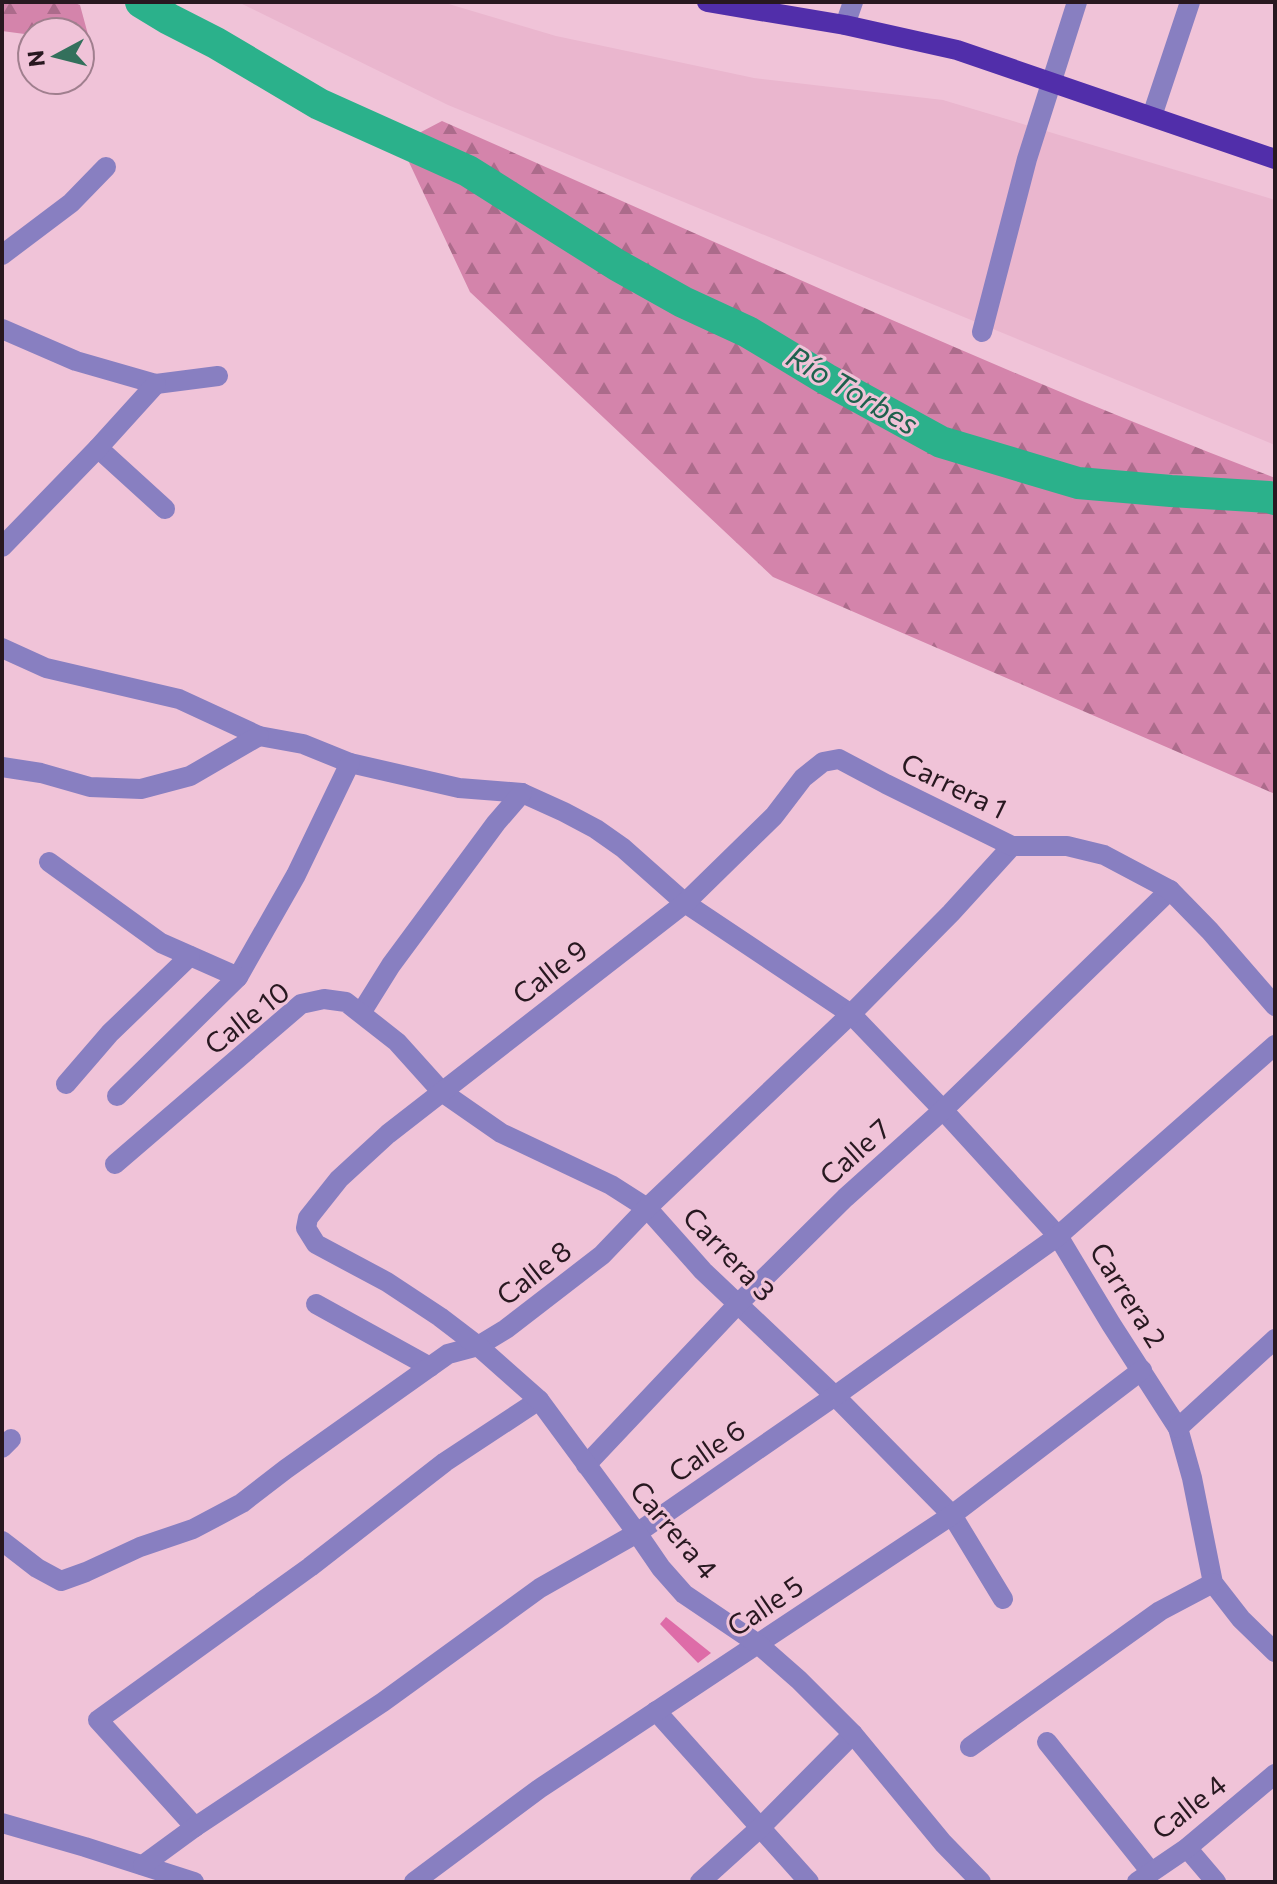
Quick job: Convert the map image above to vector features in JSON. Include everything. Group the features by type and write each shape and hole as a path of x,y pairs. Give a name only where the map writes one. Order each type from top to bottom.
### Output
{"main road":[{"path":"707,2 845,25 957,50 1275,159"}],"street":[{"path":"845,25 853,2"},
{"path":"982,332 1027,159 1077,2"},
{"path":"1152,116 1190,2"},
{"path":"2,255 71,203 106,167"},
{"path":"2,329 76,361 156,384 218,376"},
{"path":"2,547 156,384"},
{"path":"98,448 165,509"},
{"name":"Carrera 2","path":"2,648 46,668 179,699 259,736 303,744 350,763 459,788 522,793 596,829 623,848 685,903 851,1014 1058,1236 1178,1428 1192,1478 1213,1583 1241,1619 1275,1652"},
{"path":"2,767 41,773 90,787 141,789 190,776 259,736"},
{"name":"Carrera 1","path":"839,759 1012,846 1067,846 1104,855 1170,890 1275,1006"},
{"name":"Calle 9","path":"310,1236 306,1228 308,1218 339,1179 388,1134 685,903 774,816 803,778 823,762 839,759"},
{"path":"117,1096 238,977 296,875 350,763"},
{"path":"361,1013 391,965 496,823 522,793"},
{"name":"Calle 8","path":"2,1541 37,1568 61,1581 140,1547 193,1529 242,1503 448,1354 478,1346 516,1322 602,1255 647,1208 851,1014 1012,846"},
{"path":"49,862 161,943 238,977"},
{"name":"Calle 7","path":"586,1465 737,1305 845,1198 943,1110 1170,890"},
{"path":"66,1084 110,1033 190,956"},
{"name":"Calle 10","path":"115,1164 301,1004 324,999 346,1002 361,1013"},
{"name":"Carrera 3","path":"361,1013 397,1042 442,1092 501,1133 611,1185 647,1208 703,1271 835,1396 952,1515 1003,1599"},
{"name":"Calle 6","path":"143,1865 383,1702 540,1588 637,1533 1058,1236 1275,1045"},
{"name":"Carrera 4","path":"310,1236 316,1244 387,1282 440,1317 539,1400 661,1568 684,1594 758,1644 799,1680 853,1734 943,1843 981,1882"},
{"path":"316,1304 430,1367"},
{"path":"1178,1428 1275,1339"},
{"name":"Calle 5","path":"414,1882 539,1789 952,1515 1142,1370"},
{"path":"195,1827 98,1720 310,1567 445,1462 539,1400"},
{"path":"970,1747 1160,1611 1213,1583"},
{"path":"656,1711 809,1882"},
{"path":"700,1882 760,1828 853,1734"},
{"path":"1047,1742 1144,1877"},
{"name":"Calle 4","path":"1144,1877 1187,1848 1275,1774"},
{"path":"2,1823 194,1882"},
{"path":"1187,1848 1216,1882"}],"shaded area":[{"path":"238,2 442,2 556,36 754,78 943,100 1275,200 1275,445 448,105"}],"green space":[{"path":"2,2 72,2 80,5 83,16 16,16 16,33 2,31"},
{"path":"442,121 961,350 1275,478 1275,794 773,577 470,292 400,143"}],"building":[{"path":"666,1617 711,1653 698,1663 660,1624"}],"waterway":[{"name":"Río Torbes","path":"141,2 319,104 468,171 617,265 683,302 748,332 941,442 1078,483 1275,499"}]}
